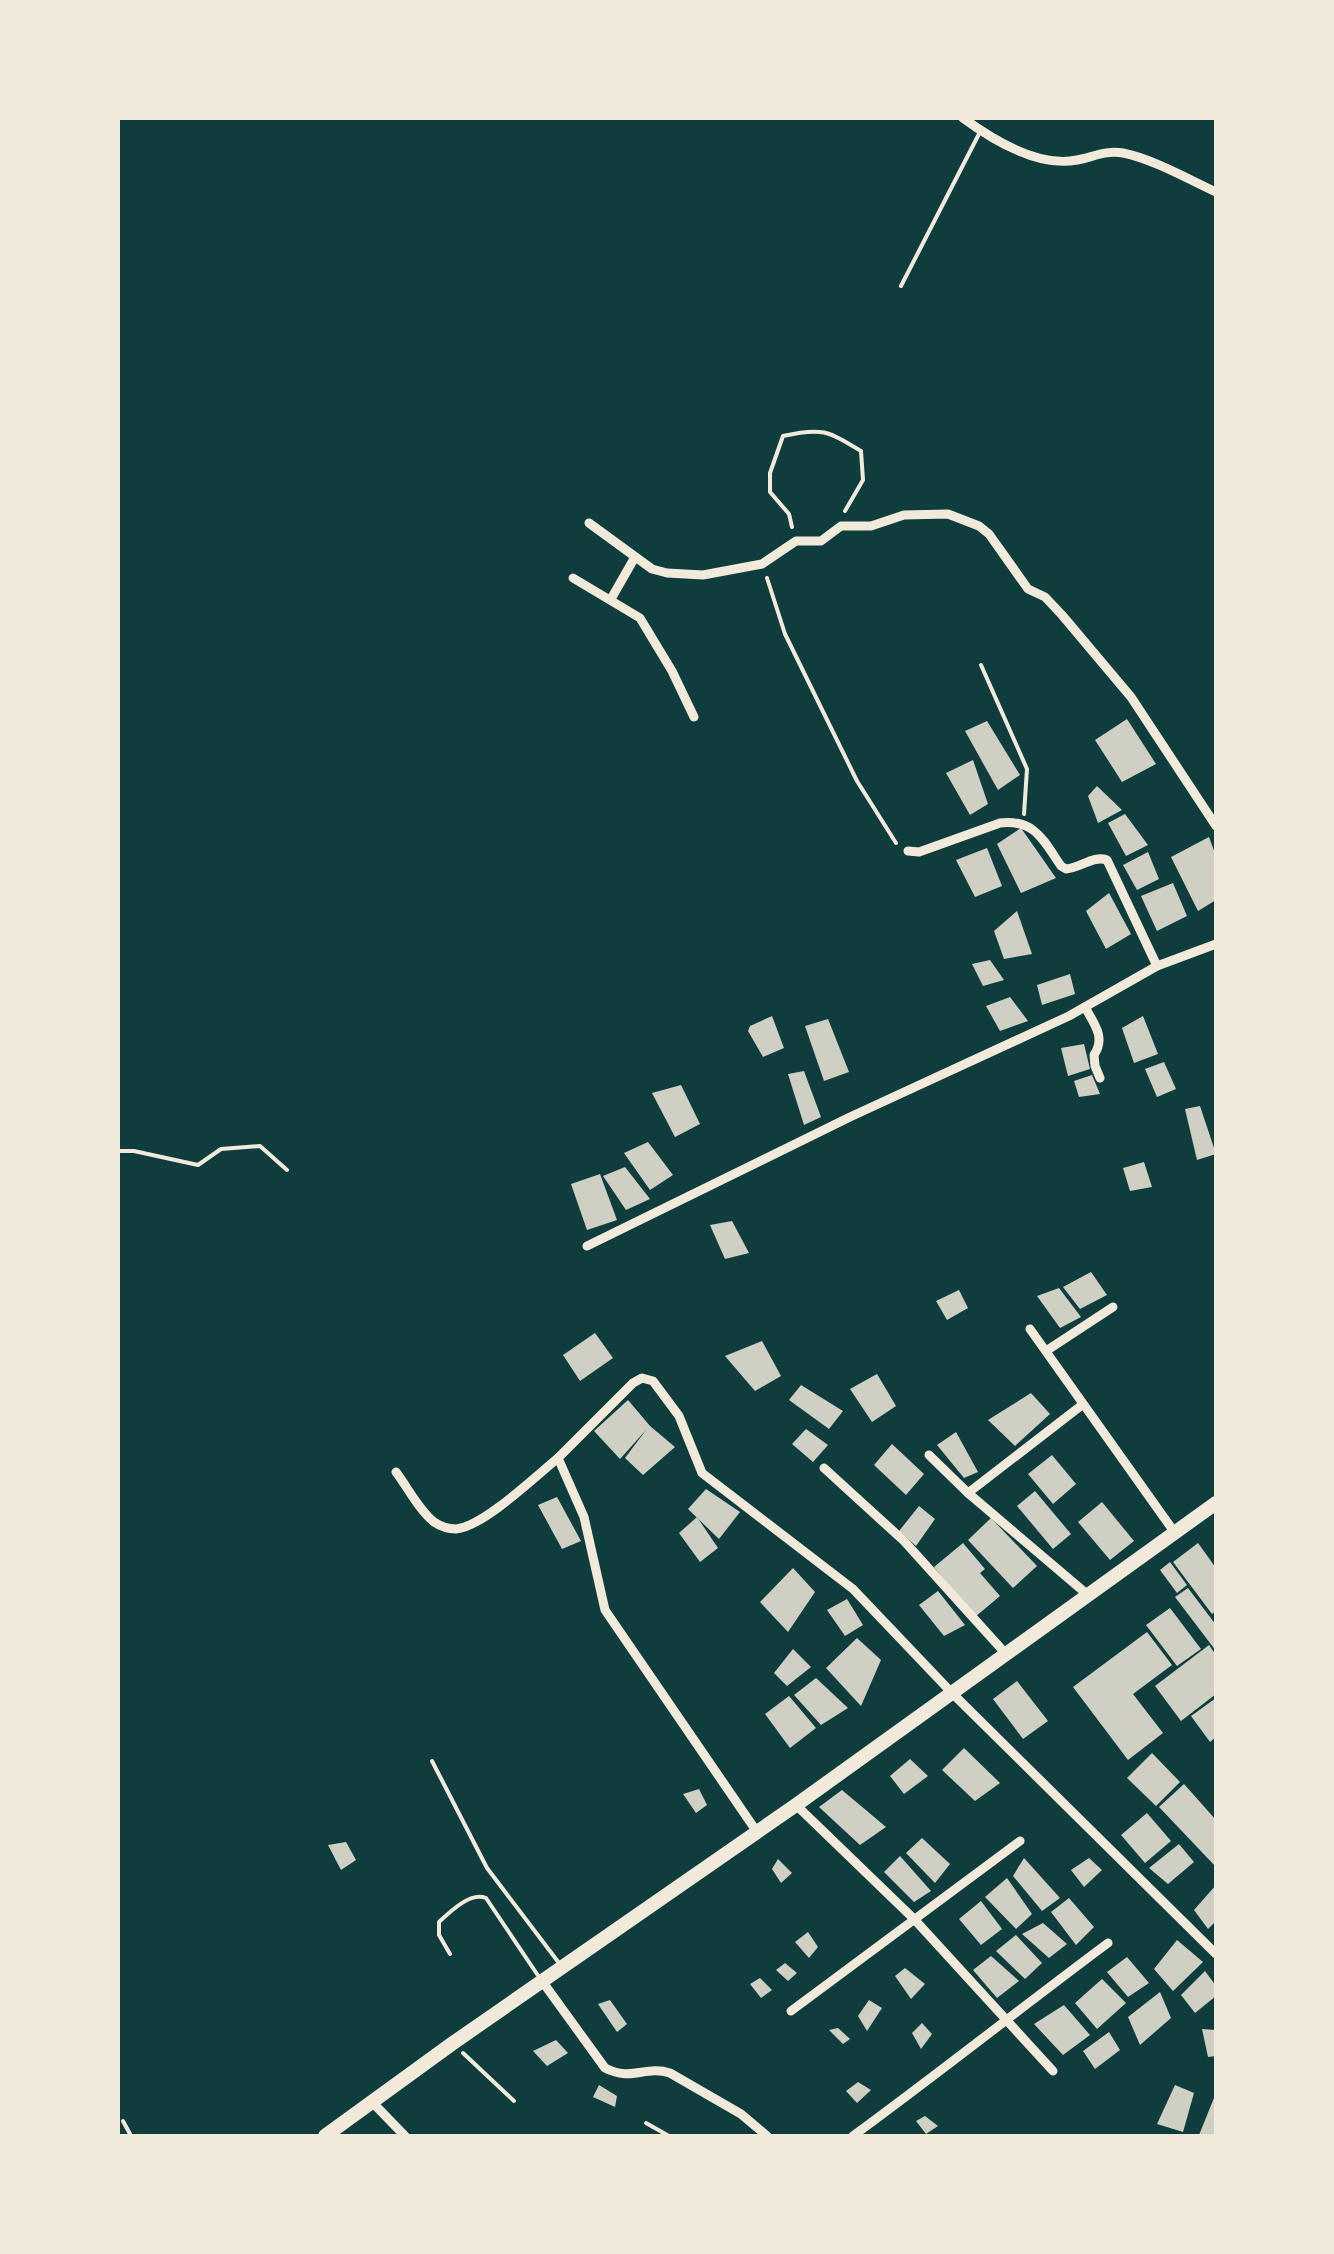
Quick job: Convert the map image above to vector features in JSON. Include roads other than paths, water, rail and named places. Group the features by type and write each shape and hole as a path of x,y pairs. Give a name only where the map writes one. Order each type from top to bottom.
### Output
{"main road":[{"path":"325,2136 1216,1503"}],"street":[{"path":"963,118 1022,151 1059,162 1102,153 1124,153 1216,192"},
{"path":"589,523 652,568 703,575 762,564 796,542 821,541 841,526 868,527 904,515 960,517 984,529 1028,588 1045,597 1131,697 1216,826"},
{"path":"611,600 635,557"},
{"path":"573,578 640,618 694,717"},
{"path":"908,851 919,852 1000,823 1023,824 1040,834 1066,870 1097,858 1107,860 1157,966"},
{"path":"587,1246 1085,1006 1157,966 1216,944"},
{"path":"1085,1006 1101,1037 1094,1055 1100,1078"},
{"path":"1046,1352 1113,1307"},
{"path":"1030,1329 1175,1533"},
{"path":"396,1472 432,1520 458,1529 514,1496 633,1382 642,1378 654,1381 679,1416 702,1473 847,1584 1216,1954"},
{"path":"968,1493 1082,1404"},
{"path":"929,1455 1088,1595"},
{"path":"558,1458 587,1527 605,1610 757,1832"},
{"path":"824,1468 904,1541 1006,1654"},
{"path":"796,1805 914,1920 1053,2070"},
{"path":"791,2011 1020,1841"},
{"path":"853,2136 1108,1944"},
{"path":"542,1982 606,2068 621,2075 670,2072 741,2114 767,2136"},
{"path":"373,2103 404,2136"}],"lane":[{"path":"901,286 981,130"},
{"path":"432,1761 488,1868 562,1967"},
{"path":"450,1954 439,1934 439,1922 474,1896 482,1896 542,1982"}]}
